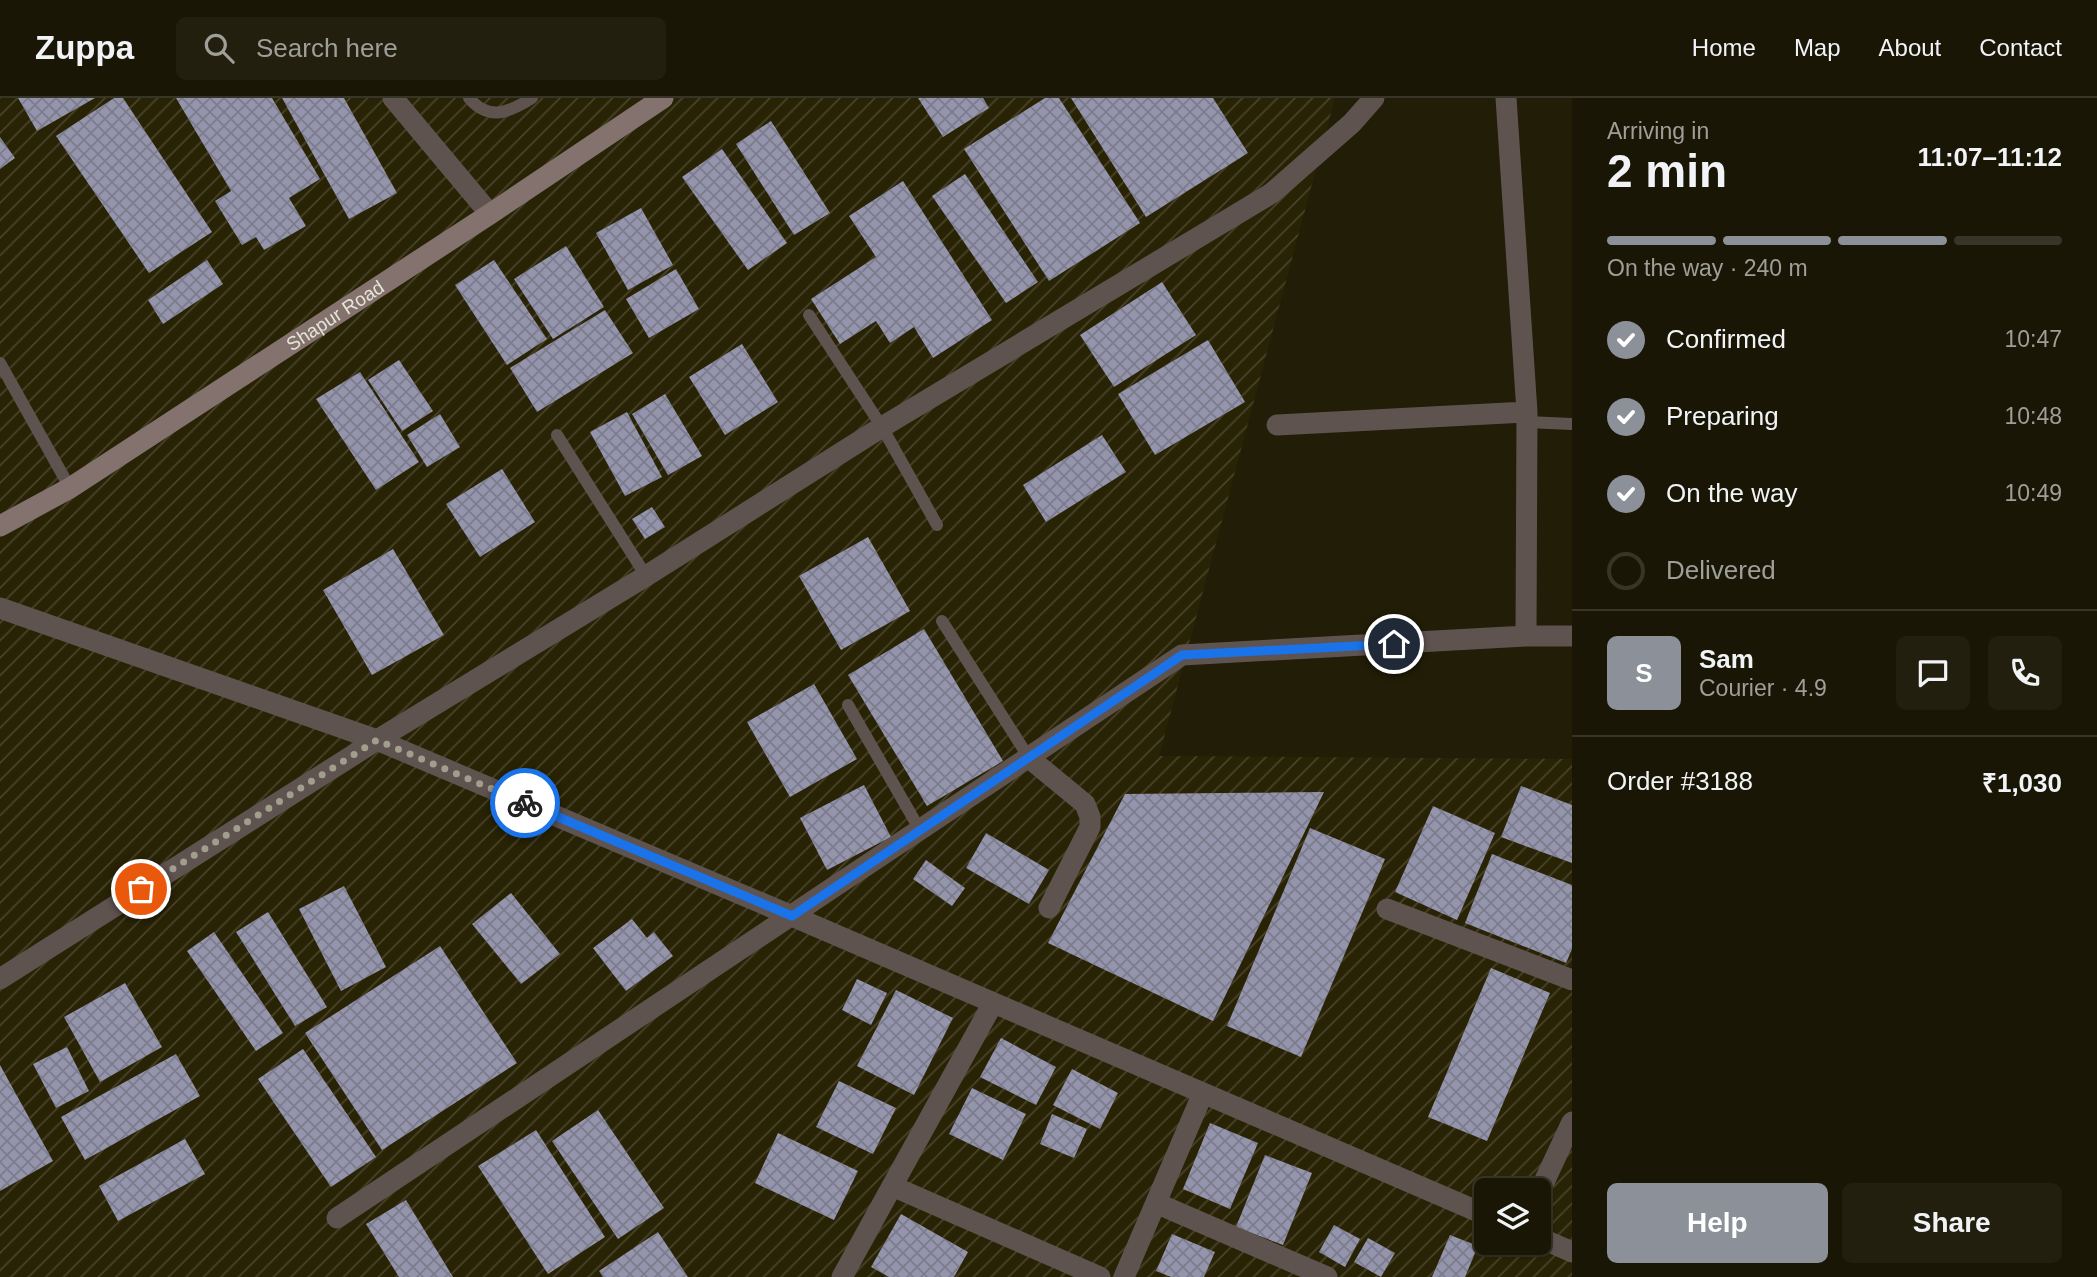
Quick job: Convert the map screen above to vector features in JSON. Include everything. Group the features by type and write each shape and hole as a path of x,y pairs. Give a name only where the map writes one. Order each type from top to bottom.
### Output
{"street":[{"path":"393,98 490,214"},
{"name":"Shapur Road","path":"0,526 70,488 663,98"},
{"path":"0,979 377,740 646,576 882,427 1272,193 1352,123 1374,98"},
{"path":"1506,98 1527,417 1525,636"},
{"path":"1277,425 1527,417"},
{"path":"0,608 377,740 1474,1210"},
{"path":"337,1218 1182,655 1525,636 1572,636"},
{"path":"1029,758 1085,804 1090,817 1090,827 1049,908"},
{"path":"1387,909 1572,980"},
{"path":"842,1277 993,1003"},
{"path":"1125,1277 1203,1093"},
{"path":"1546,1178 1572,1122"},
{"path":"892,1186 1100,1277"},
{"path":"1156,1203 1293,1270 1327,1277"},
{"path":"1551,1243 1572,1252"}],"lane":[{"path":"470,98 478,108 489,112 510,112 532,98"},
{"path":"809,315 882,427 937,524"},
{"path":"0,363 70,488"},
{"path":"1527,417 1572,424"},
{"path":"557,435 646,576"},
{"path":"942,621 1029,758"},
{"path":"848,705 920,830"}],"shaded area":[{"path":"0,98 1335,98 1159,756 1572,759 1572,1277 0,1277"}],"building":[{"path":"18,98 95,98 37,131"},
{"path":"114,98 123,98 212,232 149,273 56,136"},
{"path":"176,98 272,98 320,179 289,198 306,226 264,250 256,237 242,245 215,201 231,191"},
{"path":"282,98 344,98 397,193 349,219"},
{"path":"918,98 983,98 989,108 943,137"},
{"path":"1045,98 1059,98 1140,223 1049,281 964,149"},
{"path":"1071,98 1213,98 1248,153 1146,217"},
{"path":"771,121 830,213 794,235 736,144"},
{"path":"0,137 15,158 0,169"},
{"path":"722,149 787,243 748,270 682,177"},
{"path":"965,174 1038,282 1006,303 932,196"},
{"path":"903,181 992,320 933,358 914,327 890,343 876,321 840,344 811,299 876,257 849,216"},
{"path":"641,208 673,265 628,290 596,233"},
{"path":"566,246 604,307 553,339 514,279"},
{"path":"207,260 223,284 163,324 148,300"},
{"path":"494,260 547,339 507,365 455,285"},
{"path":"676,269 699,309 649,338 626,299"},
{"path":"1162,282 1196,335 1114,387 1080,335"},
{"path":"605,310 633,353 537,412 510,368"},
{"path":"1208,340 1245,402 1155,455 1118,394"},
{"path":"742,344 778,402 725,435 689,377"},
{"path":"399,360 433,411 402,431 368,380"},
{"path":"360,372 419,462 376,490 316,399"},
{"path":"665,394 702,456 668,475 632,414"},
{"path":"627,412 662,477 625,496 590,432"},
{"path":"440,414 460,447 427,467 407,435"},
{"path":"1102,435 1126,472 1046,522 1023,485"},
{"path":"502,469 535,522 480,557 446,504"},
{"path":"652,507 665,527 645,539 632,519"},
{"path":"868,537 910,611 841,650 799,576"},
{"path":"393,549 444,635 372,675 323,590"},
{"path":"924,629 1003,761 927,806 848,675"},
{"path":"814,684 857,759 790,797 747,722"},
{"path":"864,785 891,837 827,870 800,818"},
{"path":"1521,786 1572,805 1572,863 1501,837"},
{"path":"1324,792 1213,1021 1048,943 1125,794"},
{"path":"1433,806 1495,833 1457,920 1395,892"},
{"path":"1310,828 1385,859 1301,1057 1227,1026"},
{"path":"986,833 1049,870 1029,904 966,868"},
{"path":"1492,854 1572,885 1572,949 1566,963 1465,923"},
{"path":"926,860 965,888 952,906 913,879"},
{"path":"344,886 386,967 341,991 299,909"},
{"path":"511,893 560,954 521,984 472,924"},
{"path":"268,912 327,1007 295,1026 236,932"},
{"path":"632,919 647,938 654,932 673,956 626,991 593,948"},
{"path":"214,932 283,1033 256,1051 187,951"},
{"path":"440,946 517,1063 382,1150 305,1033"},
{"path":"1491,968 1550,993 1487,1141 1428,1117"},
{"path":"857,979 887,993 871,1025 842,1010"},
{"path":"125,983 162,1047 100,1082 64,1017"},
{"path":"896,990 953,1018 914,1095 857,1066"},
{"path":"1001,1038 1056,1067 1036,1105 980,1077"},
{"path":"67,1047 89,1091 56,1108 33,1064"},
{"path":"303,1049 376,1157 331,1187 258,1079"},
{"path":"176,1054 200,1096 85,1160 61,1117"},
{"path":"0,1065 53,1161 0,1191"},
{"path":"1072,1069 1118,1093 1100,1129 1053,1105"},
{"path":"839,1081 896,1108 873,1154 816,1127"},
{"path":"972,1088 1026,1114 1003,1160 949,1134"},
{"path":"598,1110 664,1208 618,1239 552,1141"},
{"path":"1052,1114 1087,1129 1074,1158 1040,1144"},
{"path":"1210,1123 1258,1143 1230,1209 1183,1189"},
{"path":"536,1130 605,1237 548,1274 478,1166"},
{"path":"778,1133 858,1171 834,1220 755,1183"},
{"path":"185,1139 205,1174 118,1221 99,1186"},
{"path":"1265,1155 1312,1173 1283,1245 1236,1227"},
{"path":"406,1200 453,1277 399,1277 366,1224"},
{"path":"901,1214 968,1252 954,1277 889,1277 871,1267"},
{"path":"1334,1225 1360,1239 1345,1267 1319,1252"},
{"path":"658,1232 688,1277 603,1277 599,1271"},
{"path":"1172,1234 1215,1252 1204,1277 1171,1277 1156,1271"},
{"path":"1450,1235 1474,1244 1474,1255 1465,1277 1432,1277"},
{"path":"1368,1238 1395,1253 1381,1277 1354,1262"}],"way so far":[{"path":"141,889 377,740 525,803"}],"route":[{"path":"525,803 792,916 1182,655 1394,644"}]}
